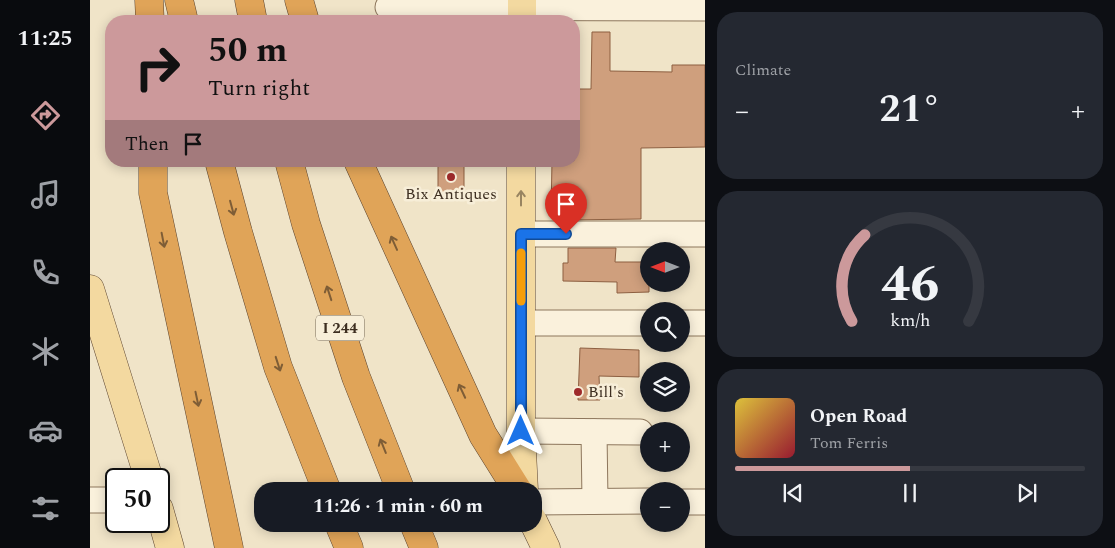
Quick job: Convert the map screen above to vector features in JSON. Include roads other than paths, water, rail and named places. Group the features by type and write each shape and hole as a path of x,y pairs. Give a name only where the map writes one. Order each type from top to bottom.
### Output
{"highway":[{"path":"149,0 150,15"},
{"path":"179,0 183,15"},
{"path":"249,0 253,15"},
{"path":"299,0 303,15"},
{"path":"152,167 153,193 229,548"},
{"path":"221,167 278,367 323,482"},
{"name":"I 244","path":"291,167 306,224 356,377 397,482"},
{"path":"361,167 483,435 512,482"},
{"path":"342,532 349,548"},
{"path":"417,532 424,548"}],"main road":[{"path":"522,167 521,431 524,482"},
{"path":"90,289 146,468"},
{"path":"538,532 546,548"},
{"path":"166,533 170,548"}],"street":[{"path":"388,7 522,9 705,8"},
{"path":"521,234 705,234"},
{"path":"521,324 640,323"},
{"path":"690,323 705,323"},
{"path":"521,431 640,432"},
{"path":"594,432 594,501"},
{"path":"90,500 105,500"},
{"path":"542,502 640,502"},
{"path":"690,502 705,502"}],"place":[{"name":"Bix Antiques","path":"451,177"},
{"name":"Bill's","path":"578,392"}]}
